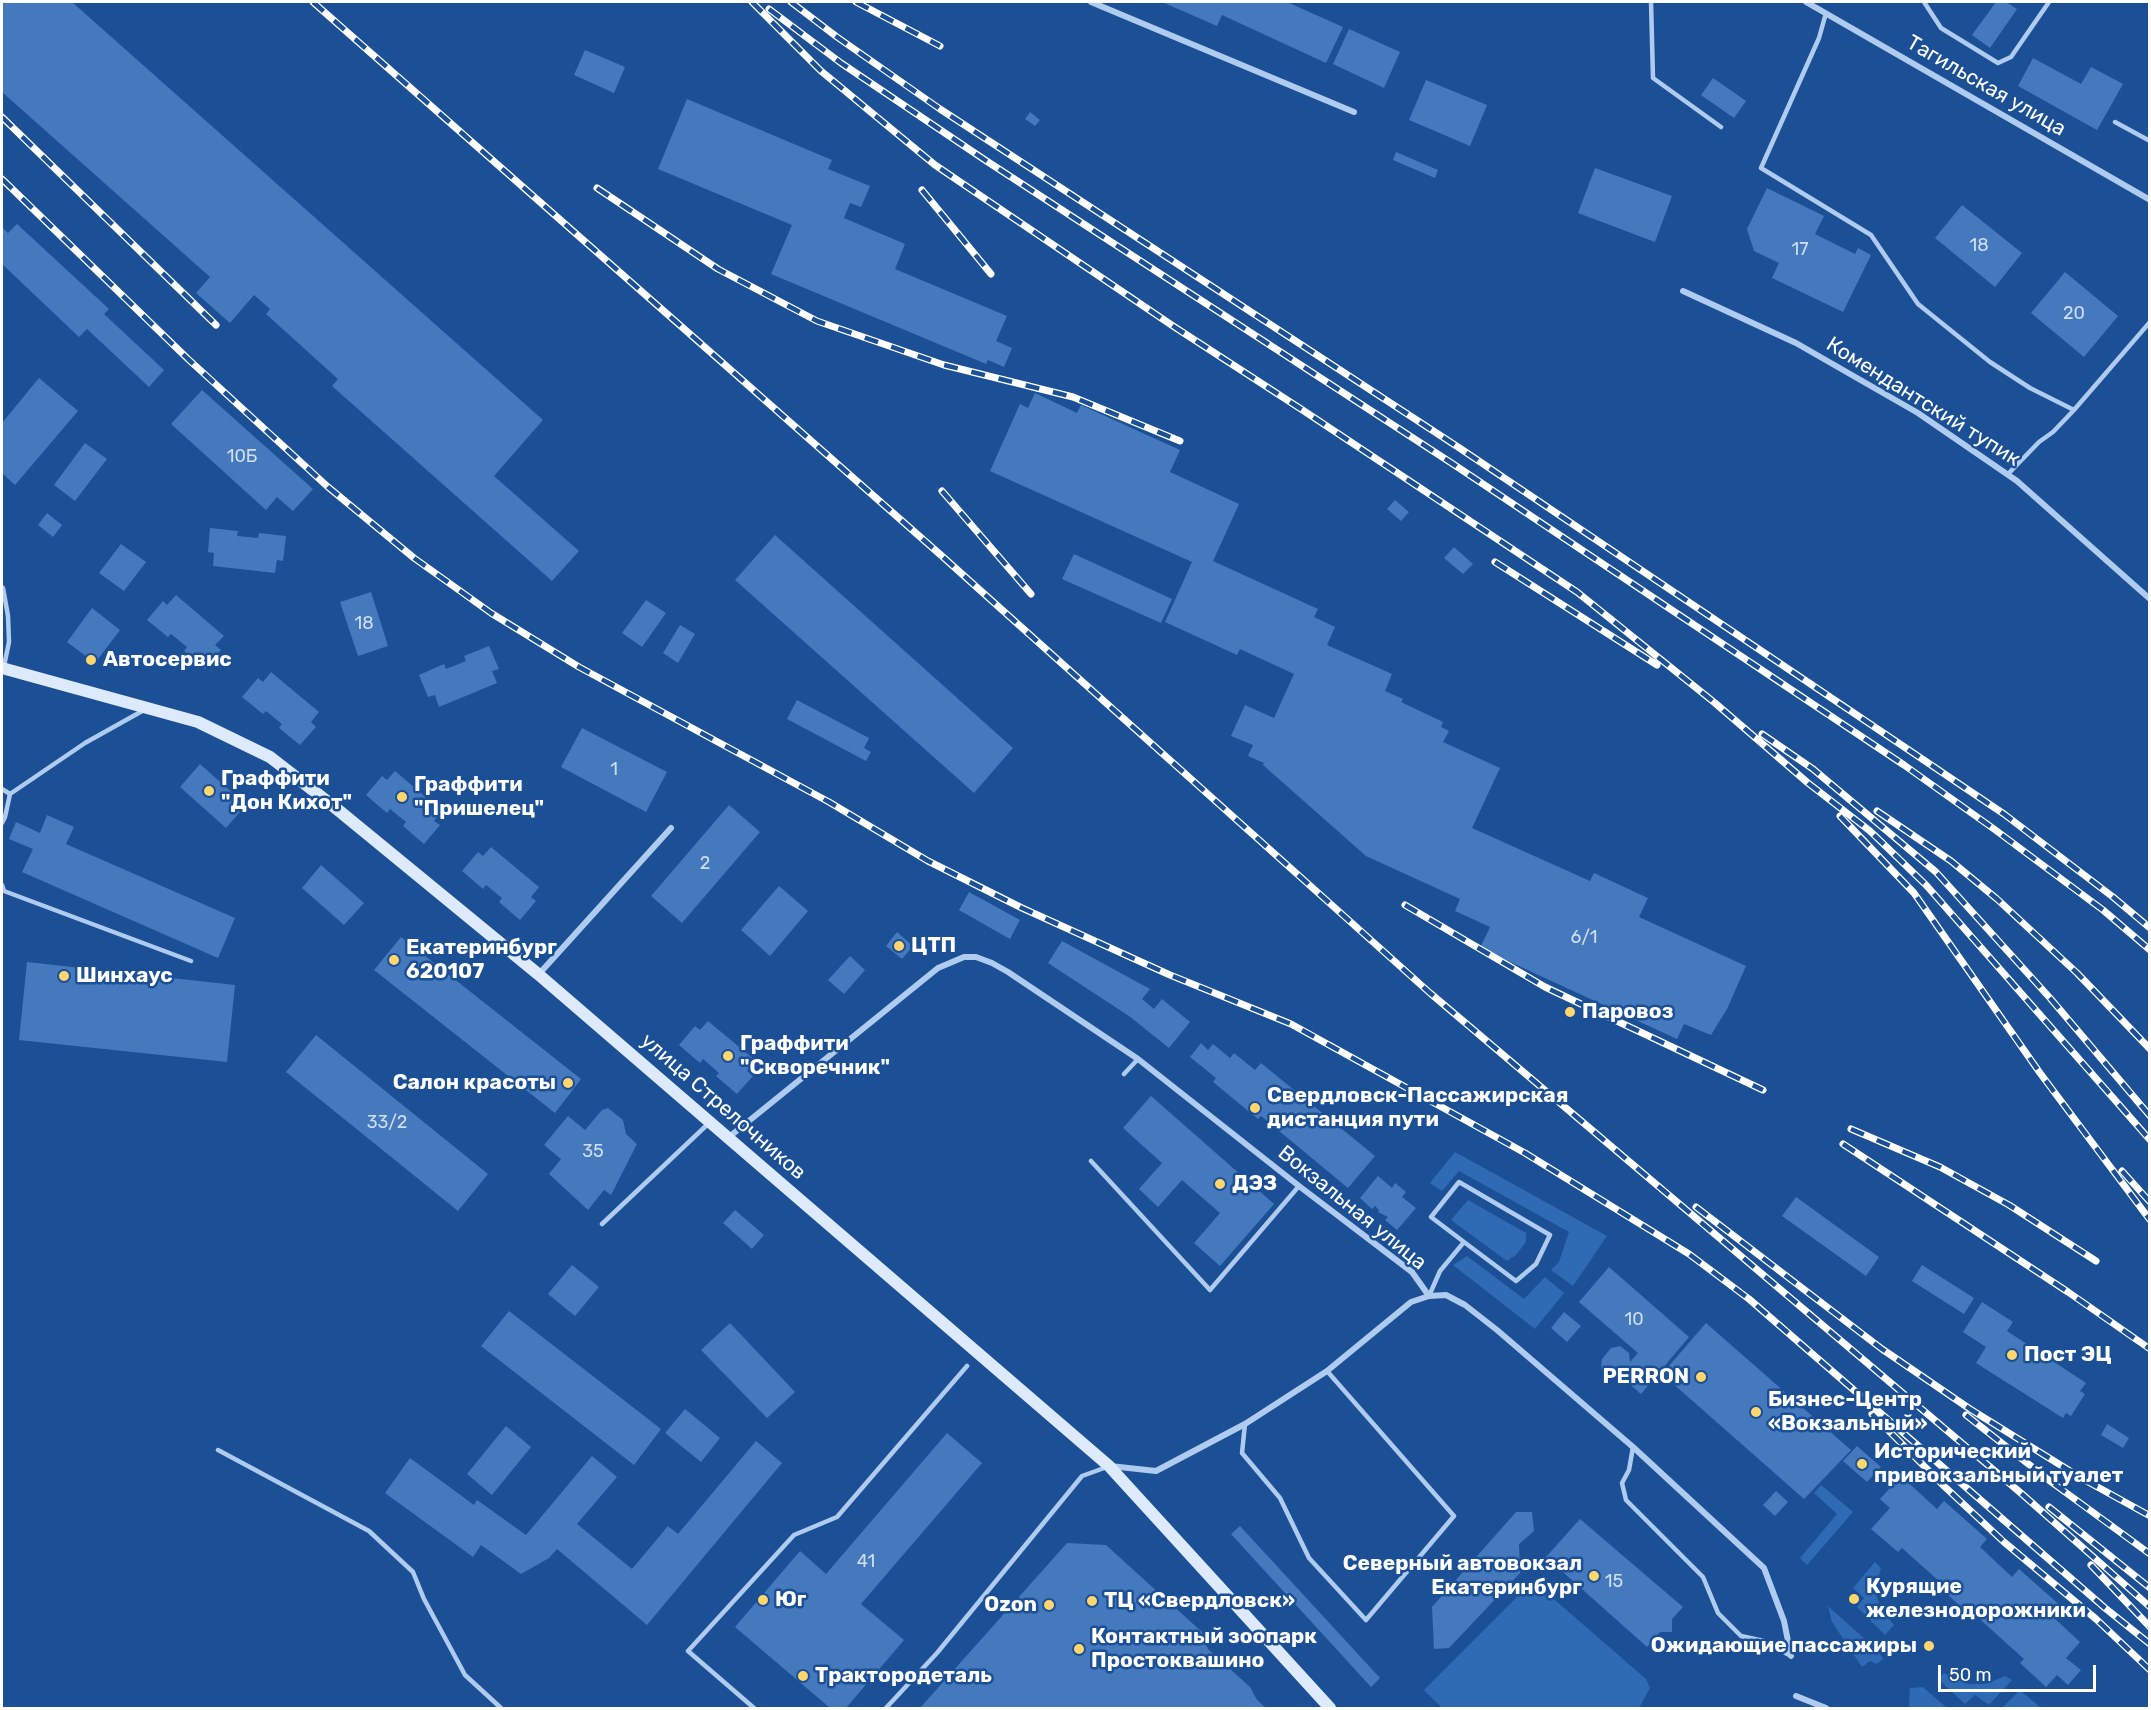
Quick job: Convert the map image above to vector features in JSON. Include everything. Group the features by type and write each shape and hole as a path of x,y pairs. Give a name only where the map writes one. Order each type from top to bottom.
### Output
{"main road":[{"name":"улица Стрелочников","path":"3,669 198,722 270,757 332,805 538,974 1109,1466 1330,1708"}],"street":[{"path":"1091,2 1354,112"},
{"name":"Тагильская улица","path":"1806,2 2149,199"},
{"name":"Комендантский тупик","path":"1683,291 1796,343 1918,413 2008,474 2150,599"},
{"path":"538,974 671,828"},
{"name":"Вокзальная улица","path":"729,1137 938,968 964,957 976,957 992,963 1137,1059 1412,1272 1429,1296 1446,1295 1465,1305 1633,1447 1764,1568 1784,1621 1791,1656"},
{"path":"1109,1466 1156,1471 1245,1424 1327,1371 1411,1302 1429,1296"},
{"path":"1796,1696 1826,1708"}],"lane":[{"path":"1652,2 1653,78 1721,127"},
{"path":"1924,2 1941,28 1998,63 2011,57 2049,2"},
{"path":"1826,13 1819,38 1761,168 1871,235 1918,304 1990,362 2030,387 2074,410"},
{"path":"2115,122 2150,141"},
{"path":"2008,474 2074,410 2150,322"},
{"path":"2,587 8,616 9,642 3,669"},
{"path":"2,823 10,794 85,743 147,708"},
{"path":"2,789 10,794"},
{"path":"2,885 4,891 191,961"},
{"path":"1124,1074 1137,1059"},
{"path":"602,1224 711,1122"},
{"path":"1091,1161 1210,1290 1299,1186"},
{"path":"1459,1182 1550,1235 1536,1264 1516,1281 1464,1242 1431,1217 1459,1182"},
{"path":"1429,1296 1440,1270 1464,1242"},
{"path":"754,1708 688,1651 794,1535 837,1517 967,1365"},
{"path":"1245,1424 1242,1453 1280,1498 1310,1558 1366,1620 1454,1516 1327,1371"},
{"path":"1633,1447 1629,1470 1622,1483 1626,1500 1704,1577 1718,1613 1740,1636 1764,1641 1791,1656"},
{"path":"218,1450 369,1531 413,1572 424,1599 465,1675 501,1708"},
{"path":"886,1708 937,1653 1082,1476 1109,1466"}],"shaded area":[{"path":"1455,1152 1607,1236 1573,1286 1551,1270 1559,1262 1569,1232 1459,1171 1442,1191 1430,1183"},
{"path":"1468,1200 1526,1233 1526,1242 1516,1255 1507,1261 1451,1220"},
{"path":"1467,1256 1524,1299 1545,1277 1564,1293 1535,1329 1453,1265"},
{"path":"1821,1485 1853,1512 1807,1565 1800,1558 1837,1514 1814,1493"},
{"path":"1875,1562 1881,1568 1875,1590 1880,1608 1894,1625 1885,1635 1857,1607 1864,1598 1853,1588"},
{"path":"1533,1581 1646,1679 1650,1688 1639,1708 1442,1708 1424,1690"},
{"path":"1828,1606 1878,1651 1883,1659 1877,1664 1870,1661 1862,1667 1832,1622"},
{"path":"1944,1673 1968,1684 1986,1684 2005,1676 2012,1680 1989,1705 1975,1695 1965,1704 1938,1679"},
{"path":"1923,1687 1947,1708 1912,1708 1909,1706 1910,1688"},
{"path":"2020,1690 2041,1708 2002,1708"}],"building":[{"path":"2,2 72,2 543,420 494,476 579,551 552,581 332,386 338,379 266,314 270,309 254,295 230,323 196,293 210,277 2,92"},
{"path":"1162,2 1287,2 1343,27 1326,63 1222,15 1217,26"},
{"path":"1996,2 2006,2 2017,9 1990,48 1972,35"},
{"path":"1349,29 1400,52 1384,88 1333,64"},
{"path":"585,50 625,67 614,93 574,75"},
{"path":"2033,58 2081,84 2091,67 2123,84 2097,130 2018,86"},
{"path":"1713,78 1746,101 1734,118 1701,95"},
{"path":"1426,80 1487,105 1470,146 1409,120"},
{"path":"687,99 832,160 828,169 870,186 861,207 850,203 844,218 905,244 895,269 1007,316 996,341 1012,348 1004,367 988,360 986,364 771,274 792,225 658,169"},
{"path":"1030,112 1040,120 1035,126 1025,119"},
{"path":"1396,152 1438,170 1435,178 1393,160"},
{"path":"1595,168 1672,196 1655,242 1578,213"},
{"path":"1767,188 1824,216 1815,234 1855,254 1858,248 1871,255 1843,312 1772,278 1779,263 1754,251 1747,229"},
{"path":"1962,205 2022,253 1995,287 1935,238"},
{"path":"17,224 109,309 104,314 164,370 149,387 87,329 79,337 2,264 2,227 8,233"},
{"path":"2065,272 2118,316 2084,357 2031,313"},
{"path":"39,378 78,411 15,485 2,473 2,423"},
{"path":"202,390 313,489 293,511 277,497 266,510 171,424"},
{"path":"1035,393 1077,413 1081,405 1180,450 1170,472 1239,504 1213,561 1318,609 1314,617 1335,627 1327,645 1392,674 1385,691 1403,699 1401,702 1443,722 1441,727 1449,731 1443,742 1500,768 1472,828 1590,881 1594,873 1648,898 1639,917 1746,966 1727,1009 1711,1035 1684,1024 1677,1039 1480,948 1490,927 1455,911 1460,899 1366,856 1263,765 1264,763 1248,756 1253,745 1231,736 1245,705 1274,718 1294,674 1240,649 1237,655 1165,622 1192,562 990,471 1020,404 1028,408"},
{"path":"85,443 107,459 75,501 54,485"},
{"path":"1395,500 1409,512 1401,521 1387,509"},
{"path":"47,513 62,525 53,537 38,525"},
{"path":"210,528 238,531 237,536 258,538 259,533 286,536 283,561 277,560 275,573 213,566 214,553 208,552"},
{"path":"775,535 1013,748 974,793 735,580"},
{"path":"121,544 146,562 124,591 99,573"},
{"path":"1454,547 1473,564 1463,574 1444,558"},
{"path":"1074,554 1172,599 1161,623 1062,579"},
{"path":"371,592 388,646 358,656 340,602"},
{"path":"176,595 224,636 215,645 221,650 205,669 184,651 187,647 171,634 168,637 147,620 163,601 167,605"},
{"path":"646,600 666,613 642,647 622,633"},
{"path":"92,608 120,630 95,663 67,642"},
{"path":"680,625 695,634 678,663 663,653"},
{"path":"489,646 499,669 492,671 497,683 439,707 435,695 428,697 419,675 444,664 446,669 466,661 464,656"},
{"path":"271,672 319,712 311,722 316,727 300,745 279,728 282,724 266,711 263,714 242,697 258,678 263,682"},
{"path":"797,700 869,738 864,748 871,752 866,761 787,719"},
{"path":"582,728 667,772 646,812 561,767"},
{"path":"200,764 246,805 226,828 180,787"},
{"path":"395,771 442,811 434,821 440,825 424,844 403,826 406,822 390,809 387,813 366,795 382,776 387,780"},
{"path":"729,805 760,832 682,923 651,896"},
{"path":"47,815 74,827 66,844 235,918 218,958 22,872 33,849 9,839 16,822 40,833"},
{"path":"491,847 539,887 531,897 536,901 520,920 499,902 502,898 486,885 483,889 462,871 478,852 483,856"},
{"path":"321,865 364,903 344,925 302,888"},
{"path":"779,886 808,911 770,956 741,930"},
{"path":"969,892 1020,920 1010,939 959,910"},
{"name":"ЦТП","path":"897,932 913,946 902,959 886,946"},
{"path":"401,937 581,1079 555,1113 374,970"},
{"path":"1062,941 1150,989 1142,999 1154,1009 1162,999 1190,1022 1169,1048 1129,1016 1048,963"},
{"path":"850,956 865,970 844,994 828,980"},
{"path":"27,962 235,985 227,1062 19,1040"},
{"path":"708,1021 756,1061 747,1071 753,1076 737,1094 716,1076 719,1073 703,1059 700,1063 679,1045 695,1026 700,1030"},
{"path":"316,1035 488,1174 458,1211 286,1072"},
{"path":"1201,1043 1208,1050 1213,1044 1230,1058 1234,1053 1255,1070 1261,1063 1375,1156 1348,1188 1261,1116 1258,1119 1213,1082 1216,1078 1190,1057"},
{"name":"ДЭЗ","path":"1151,1096 1274,1204 1220,1266 1194,1243 1220,1213 1182,1180 1158,1207 1139,1189 1162,1163 1123,1128"},
{"path":"608,1108 623,1120 626,1134 637,1144 611,1195 604,1190 588,1210 549,1174 561,1159 544,1145 568,1116 585,1130 602,1110"},
{"path":"1378,1176 1392,1188 1395,1183 1406,1192 1402,1197 1416,1208 1397,1230 1385,1220 1388,1217 1378,1212 1375,1206 1372,1209 1360,1198"},
{"path":"1796,1197 1879,1257 1866,1276 1782,1216"},
{"path":"735,1210 764,1235 752,1249 723,1223"},
{"path":"572,1265 599,1287 575,1316 548,1294"},
{"path":"1922,1265 1974,1298 1964,1314 1912,1281"},
{"path":"1609,1267 1689,1337 1641,1394 1619,1375 1611,1377 1601,1369 1602,1359 1611,1348 1620,1346 1629,1353 1630,1362 1638,1353 1579,1302"},
{"name":"Пост ЭЦ","path":"1982,1302 2013,1322 2007,1331 2086,1383 2080,1391 2085,1394 2071,1416 2066,1413 2063,1418 1976,1363 1986,1347 1963,1332"},
{"path":"509,1311 661,1429 634,1465 481,1346"},
{"path":"1564,1312 1581,1326 1567,1342 1551,1328"},
{"path":"730,1323 795,1392 767,1418 701,1350"},
{"name":"Бизнес-Центр «Вокзальный»","path":"1706,1323 1851,1450 1804,1499 1662,1374"},
{"path":"685,1409 720,1438 701,1462 665,1433"},
{"path":"2107,1424 2129,1438 2123,1448 2101,1435"},
{"path":"506,1426 531,1447 492,1495 467,1474"},
{"path":"947,1433 982,1463 861,1604 904,1640 846,1708 830,1708 735,1627 800,1551 826,1574"},
{"path":"756,1441 782,1463 647,1625 557,1549 549,1558 521,1574 481,1545 473,1557 385,1493 410,1458 474,1505 477,1500 526,1535 592,1456 617,1477 577,1524 632,1569 668,1526 678,1534"},
{"name":"Исторический привокзальный туалет","path":"1857,1446 1881,1467 1867,1482 1843,1461"},
{"path":"1901,1476 1937,1509 1944,1501 1987,1539 1980,1547 2012,1577 2019,1569 2062,1607 2053,1617 2080,1642 2066,1658 2081,1670 2068,1685 2057,1675 2046,1687 2020,1663 2024,1659 1974,1614 1972,1617 1947,1594 1950,1591 1902,1548 1898,1552 1871,1529 1890,1508 1880,1499"},
{"path":"1776,1491 1788,1502 1775,1516 1763,1505"},
{"path":"1516,1512 1532,1512 1534,1531 1519,1544 1520,1573 1449,1648 1434,1649 1432,1607"},
{"path":"1580,1519 1683,1607 1672,1619 1672,1632 1660,1632 1647,1647 1546,1557"},
{"path":"1240,1526 1380,1678 1371,1687 1231,1534"},
{"name":"ТЦ «Свердловск»","path":"1067,1543 1106,1545 1202,1632 1208,1649 1250,1687 1257,1700 1266,1708 920,1708"}],"railway":[{"path":"313,2 943,557 1430,993 2022,1494 2150,1607"},
{"path":"752,2 821,71 935,165 1173,326 1577,592 1715,703 1808,783 1870,831 1926,885 2150,1140"},
{"path":"791,2 940,109 1461,449 2004,814 2150,928"},
{"path":"856,2 940,46"},
{"path":"769,9 841,63 985,160 1453,464 1904,765 2103,910 2150,950"},
{"path":"2,117 216,325"},
{"path":"2,179 188,359 328,487 414,558 491,613 579,667 829,802 928,861 1022,908 1170,975 1291,1024 1525,1153 1689,1254 1749,1299 2105,1608 2150,1644"},
{"path":"597,188 718,269 817,321 944,365 1073,397 1180,441"},
{"path":"922,190 991,274"},
{"path":"942,491 1031,594"},
{"path":"1495,562 1657,665"},
{"path":"1762,734 1813,769 1936,872 2050,998 2150,1116"},
{"path":"1877,811 1951,861 1997,899 2077,973 2150,1049"},
{"path":"1840,816 1914,893 2040,1073 2150,1220"},
{"path":"1405,905 1545,987 1763,1090"},
{"path":"1851,1129 1940,1167 2009,1205 2096,1261"},
{"path":"1843,1144 2068,1292 2150,1349"},
{"path":"2122,1171 2150,1202"},
{"path":"1696,1207 1882,1349 1970,1409 2083,1479 2150,1516"},
{"path":"1872,1414 2004,1542 2096,1619 2150,1670"},
{"path":"1966,1415 2050,1481 2150,1554"},
{"path":"2049,1507 2150,1588"},
{"path":"2091,1565 2150,1627"}],"place":[{"name":"Автосервис","path":"91,660"},
{"name":"Граффити \"Дон Кихот\"","path":"209,791"},
{"name":"Граффити \"Пришелец\"","path":"402,797"},
{"name":"ЦТП","path":"899,946"},
{"name":"Екатеринбург 620107","path":"394,960"},
{"name":"Шинхаус","path":"64,976"},
{"name":"Паровоз","path":"1570,1012"},
{"name":"Граффити \"Скворечник\"","path":"728,1056"},
{"name":"Салон красоты","path":"568,1083"},
{"name":"Свердловск-Пассажирская дистанция пути","path":"1255,1108"},
{"name":"ДЭЗ","path":"1220,1184"},
{"name":"Пост ЭЦ","path":"2012,1355"},
{"name":"PERRON","path":"1701,1377"},
{"name":"Бизнес-Центр «Вокзальный»","path":"1756,1412"},
{"name":"Исторический привокзальный туалет","path":"1862,1464"},
{"name":"Северный автовокзал Екатеринбург","path":"1594,1576"},
{"name":"Курящие железнодорожники","path":"1854,1599"},
{"name":"Юг","path":"763,1600"},
{"name":"ТЦ «Свердловск»","path":"1092,1601"},
{"name":"Ozon","path":"1049,1605"},
{"name":"Ожидающие пассажиры","path":"1929,1646"},
{"name":"Контактный зоопарк Простоквашино","path":"1079,1649"},
{"name":"Трактородеталь","path":"803,1676"}]}
